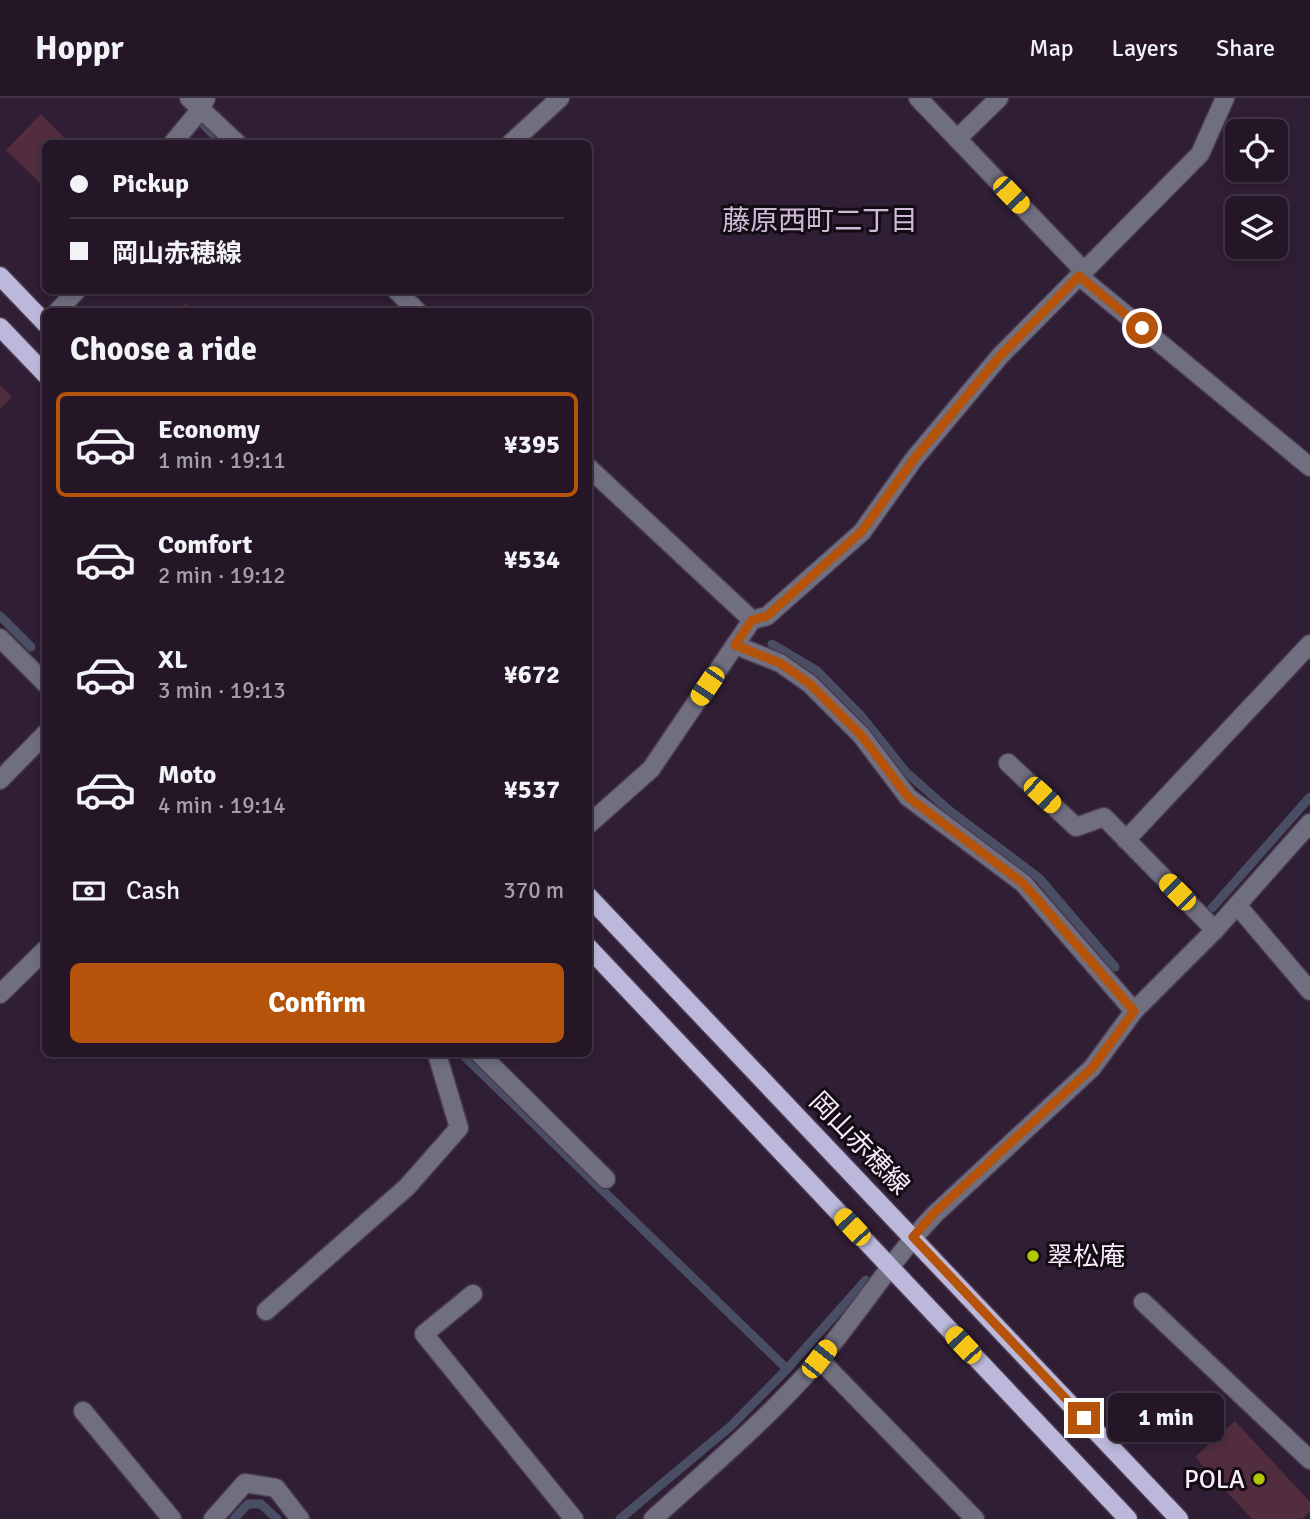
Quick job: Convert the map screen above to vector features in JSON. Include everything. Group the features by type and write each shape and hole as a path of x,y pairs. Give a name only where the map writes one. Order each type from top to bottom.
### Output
{"main road":[{"path":"0,276 42,320"},
{"path":"0,327 42,371"},
{"name":"岡山赤穂線","path":"592,900 1179,1519"},
{"path":"592,951 1128,1519"}],"street":[{"path":"514,140 560,98"},
{"path":"918,98 1081,274 1310,467"},
{"path":"957,139 999,98"},
{"path":"592,821 651,769 752,620 767,616 862,531 914,459 1000,356 1200,154 1225,98"},
{"path":"175,140 199,102 234,140"},
{"path":"61,308 73,294"},
{"path":"400,294 414,308"},
{"path":"592,471 752,620"},
{"path":"0,638 42,680"},
{"path":"1126,840 1310,644"},
{"path":"735,645 780,663 810,684 861,735 908,797 1023,883 1134,1011"},
{"path":"0,780 42,737"},
{"path":"1008,763 1076,827 1104,817 1215,930"},
{"path":"653,1519 771,1412 819,1359 934,1213 1092,1068 1134,1011 1215,930 1310,823"},
{"path":"1237,905 1310,991"},
{"path":"0,994 42,953"},
{"path":"266,1311 407,1187 459,1128 438,1057"},
{"path":"483,1057 606,1179"},
{"path":"472,1294 424,1334 574,1519"},
{"path":"1143,1302 1310,1460"},
{"path":"819,1359 975,1519"},
{"path":"83,1411 172,1519"},
{"path":"213,1519 245,1483 276,1488 300,1519"}],"building":[{"path":"41,114 66,140 42,140 42,185 6,150"},
{"path":"0,385 12,397 0,409"},
{"path":"1235,1421 1310,1502 1310,1512 1302,1519 1252,1519 1195,1457"}],"waterway":[{"path":"198,119 219,140"},
{"path":"0,616 31,647"},
{"path":"772,644 816,670 862,717 906,772 950,811 1039,878 1115,967"},
{"path":"1212,908 1310,797"},
{"path":"465,1057 787,1369"},
{"path":"620,1519 731,1426 787,1369 866,1280"},
{"path":"234,1519 248,1504 261,1504 277,1519"}],"place":[{"name":"翠松庵","path":"1033,1256"},
{"name":"POLA","path":"1259,1479"}],"district":[{"name":"藤原西町二丁目","path":"820,220"}],"route":[{"path":"1084,1418 913,1237 934,1213 1092,1068 1134,1011 1023,883 908,797 861,735 810,684 780,663 735,645 752,620 767,616 862,531 914,459 1000,356 1079,276 1142,328"}]}
